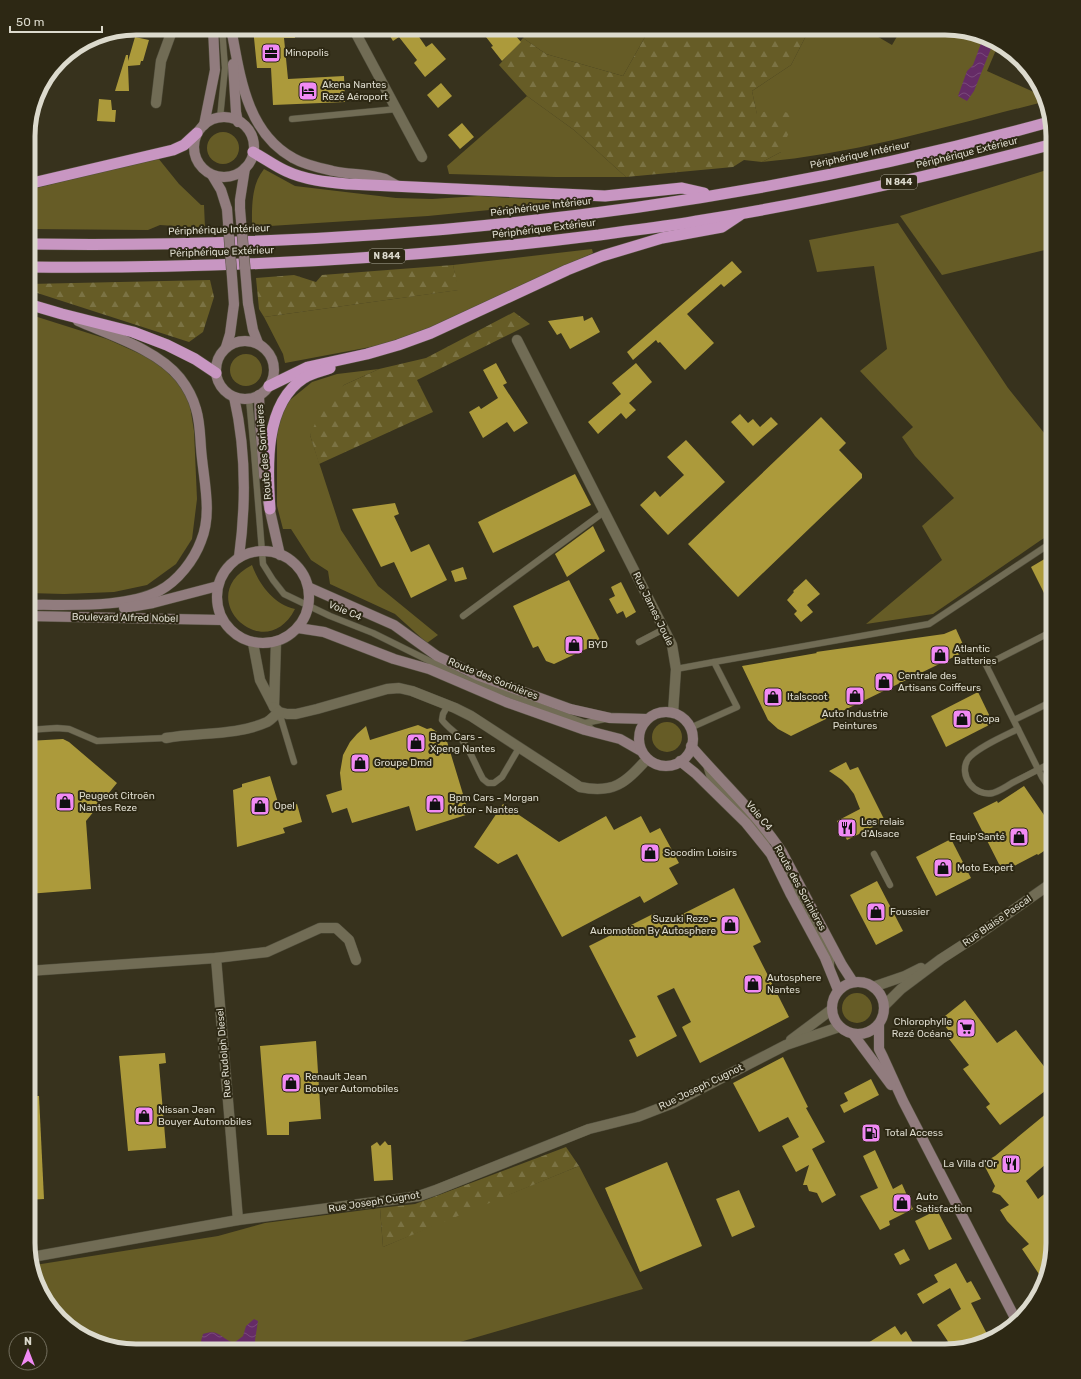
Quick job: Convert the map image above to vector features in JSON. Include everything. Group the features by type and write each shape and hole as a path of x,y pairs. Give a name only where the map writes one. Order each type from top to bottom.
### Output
{"highway":[{"name":"Périphérique Intérieur","path":"35,244 208,243 300,240 391,234 558,218 795,181 920,154 1045,123"},
{"path":"35,182 173,150 184,146 201,129"},
{"name":"Périphérique Extérieur","path":"35,267 208,265 281,262 410,254 555,240 695,222 744,213 889,184 1046,146"},
{"path":"253,152 286,171 320,181 366,186 398,186 605,196 682,188 711,195"},
{"path":"269,386 308,367 346,359 398,345 431,333 567,270 602,256 662,238 722,227 744,213"},
{"path":"35,306 133,332 167,345 195,359 216,373"},
{"path":"270,509 269,492 271,435 276,414 284,399 293,387 304,377 332,367 346,359"}],"main road":[{"path":"201,129 213,120 220,118 230,118 238,122 249,132 252,138 253,152 250,161 245,168 230,176 221,177 206,172 197,161 194,147 201,129 215,70 213,35"},
{"path":"231,35 235,102 238,122"},
{"path":"232,35 246,98 254,117 274,145 293,158 308,165 336,172 384,179 398,186"},
{"path":"245,168 240,209 248,303 253,330 258,343"},
{"path":"212,175 221,190 228,209 234,304 230,334 226,348"},
{"path":"35,605 94,604 143,597 160,590 175,580 187,566 202,540 206,524 206,502 200,430 196,410 191,394 187,388 168,366 153,354 62,314"},
{"path":"252,341 258,343 270,354 274,370 273,378 269,386 259,395 249,399 234,397 227,393 217,380 216,373 218,357 232,343 252,341"},
{"name":"Route des Sorinières","path":"259,395 266,488 280,555"},
{"path":"234,397 240,422 244,475 242,535 239,557"},
{"path":"262,551 271,552 287,558 298,567 308,587 308,605 305,617 298,628 288,636 276,642 261,644 253,643 238,637 232,632 222,620 216,597 218,586 225,571 239,557 252,552 262,551"},
{"name":"Boulevard Alfred Nobel","path":"35,609 54,610 126,607 153,603 218,586"},
{"name":"Route des Sorinières","path":"308,587 394,625 437,656 477,675 570,709 610,718 646,720 659,712 673,712"},
{"name":"Boulevard Alfred Nobel","path":"35,616 222,620"},
{"name":"Route des Sorinières","path":"298,628 324,632 394,659 428,668 506,702 595,733 620,739 661,765 671,765 680,762 695,773 746,823 770,854 790,895 832,971 838,990"},
{"path":"673,712 683,718 690,728 692,740 689,752 680,762"},
{"path":"644,755 639,742 639,732 646,720"},
{"name":"Route des Sorinières","path":"691,746 751,811 779,847 842,965 853,982"},
{"path":"853,982 860,982 873,987 879,992 884,1006 884,1013 879,1024 874,1030 860,1035 845,1032 835,1022 831,1010 832,1002 838,990 853,982"},
{"path":"879,1024 879,1050 903,1101 1014,1317"},
{"path":"853,1034 903,1101"}],"street":[{"path":"156,103 161,61 170,35"},
{"path":"357,35 422,157"},
{"name":"Rue James Joule","path":"517,340 672,646 676,669 673,712"},
{"path":"166,738 182,735 219,733 249,728 268,722 276,709 276,642"},
{"path":"253,643 260,680 276,709 287,714 296,714 317,709 387,689 399,688 412,691 471,716 580,786 595,790 610,789 622,782 638,769 644,755"},
{"name":"Rue Blaise Pascal","path":"884,1006 901,989 941,959 1046,887"},
{"path":"35,971 216,958 267,952 320,928 336,928 349,940 356,960"},
{"name":"Rue Rudolph Diesel","path":"216,958 238,1220"},
{"name":"Rue Blaise Pascal","path":"873,987 905,976 941,959"},
{"name":"Rue Joseph Cugnot","path":"786,1045 831,1010"},
{"name":"Rue Joseph Cugnot","path":"36,1256 238,1220 363,1205 419,1196 589,1129 637,1116 673,1103 786,1045 839,1027"}],"lane":[{"path":"220,118 225,68 223,35"},
{"path":"292,119 397,109"},
{"name":"Voie C4","path":"249,399 263,564 272,580 284,594 373,634 464,678 585,723 595,733"},
{"path":"463,616 604,512"},
{"path":"676,669 929,624 1045,547"},
{"path":"639,642 664,629"},
{"path":"1045,635 986,665 1038,770 1046,782"},
{"path":"690,728 737,707 714,662"},
{"path":"1014,720 1046,704"},
{"path":"448,705 443,714 442,720 464,741 483,779 488,784 494,784 502,777 519,748"},
{"path":"276,709 294,762"},
{"path":"585,723 610,718"},
{"path":"35,730 69,729 97,741 166,738"},
{"path":"1018,729 977,750 969,759 965,766 966,774 971,786 980,792 992,793 1046,766"},
{"name":"Voie C4","path":"705,762 710,778"},
{"name":"Voie C4","path":"695,773 710,778 749,817 774,850 831,957 832,971"},
{"path":"874,854 890,885"},
{"name":"Voie C4","path":"831,957 842,965"}],"green space":[{"path":"525,35 646,35 623,76 546,54 523,38"},
{"path":"646,35 806,35 791,65 752,91 757,114 773,109 796,115 781,152 762,162 744,160 733,167 626,177 574,130 527,96 499,65 523,38 546,54 623,76"},
{"path":"806,35 875,35 892,45 898,35 952,35 971,38 996,50 987,71 1036,92 1040,103 868,146 798,158 762,162 781,152 757,115 752,91 791,65"},
{"path":"527,96 574,130 626,177 555,177 449,174 447,166"},
{"path":"223,132 229,133 236,139 239,148 238,154 232,161 223,164 217,163 210,157 207,148 208,142 214,135"},
{"path":"158,158 179,184 201,205 204,205 205,228 160,225 148,230 35,229 35,188"},
{"path":"264,169 295,186 396,198 432,199 479,196 560,201 560,203 428,216 252,227 252,204 254,189"},
{"path":"1046,170 1046,250 942,275 900,216"},
{"path":"898,223 1008,388 1046,435 1046,537 933,614 866,624 942,560 922,526 954,498 915,456 902,437 913,427 860,371 887,349 874,266 817,272 809,240"},
{"path":"592,249 593,253 432,327 381,345 285,363 283,354 264,317 458,290 453,265"},
{"path":"453,265 459,290 264,317 259,309 256,278 294,275 316,282 322,275"},
{"path":"210,280 214,297 203,332 189,342 35,292 35,284"},
{"path":"514,312 530,324 417,380 433,412 319,464 310,435 322,408 344,385 379,369 426,358"},
{"path":"35,316 107,339 156,361 178,383 189,400 194,431 197,499 192,539 176,564 147,585 114,592 64,594 35,593"},
{"path":"246,354 252,355 259,361 262,370 261,376 255,383 246,386 240,385 233,379 230,370 231,364 237,357"},
{"path":"379,369 344,385 310,435 341,530 378,586 438,635 427,643 395,614 330,584 328,571 311,560 291,529 283,529 277,506 277,437 279,415 290,400 312,382 337,374"},
{"path":"252,565 263,586 268,592 280,603 295,609 282,625 267,632 252,629 239,621 230,609 228,594 235,578"},
{"path":"667,722 678,726 682,737 678,748 667,752 656,748 652,737 656,726"},
{"path":"857,993 868,997 872,1008 868,1019 857,1023 846,1019 842,1008 846,997"},
{"path":"566,1147 579,1166 383,1247 380,1208 415,1204"},
{"path":"579,1166 643,1289 453,1344 136,1344 110,1341 97,1336 75,1323 52,1299 45,1288 37,1265 218,1236 265,1223 380,1208 383,1247"}],"water":[{"path":"982,42 992,47 974,91 967,101 958,96 967,71 973,65"},
{"path":"254,1319 258,1321 256,1344 203,1344 201,1341 203,1334 213,1332 234,1343 243,1336 246,1326"}],"building":[{"name":"Akena Nantes Rezé Aéroport","path":"254,35 295,35 295,38 284,38 288,79 344,76 345,102 273,105 271,68 257,68"},
{"path":"389,35 418,35 426,47 432,43 446,59 425,77 414,63 417,60 399,37 393,41"},
{"path":"484,35 515,35 521,42 502,61 491,47 493,46"},
{"path":"135,37 149,40 143,61 141,61 140,65 128,66 129,91 115,91 126,55 128,55 128,61"},
{"path":"441,83 452,96 438,108 427,95"},
{"path":"99,99 111,100 112,110 116,110 115,122 97,121"},
{"path":"462,123 474,137 460,149 448,135"},
{"path":"732,261 742,272 724,287 721,284 687,314 714,343 685,370 660,342 658,343 656,340 633,360 627,352"},
{"path":"583,316 584,321 592,317 600,332 570,349 561,333 557,335 548,321"},
{"path":"496,363 507,383 503,385 528,423 514,432 507,422 483,438 469,412 479,406 481,409 498,398 483,370"},
{"path":"636,363 652,382 629,403 636,410 626,419 621,413 598,434 588,422 621,394 612,383"},
{"path":"740,414 748,423 753,419 760,427 771,417 778,424 753,446 731,422"},
{"path":"821,417 846,443 839,450 862,474 862,478 738,597 688,544"},
{"path":"686,440 725,482 668,535 640,505 655,491 660,497 684,475 667,457"},
{"path":"575,474 591,505 493,553 478,522"},
{"path":"395,503 399,514 394,516 411,552 429,544 447,580 411,598 394,562 381,567 352,509"},
{"path":"593,526 605,551 567,577 555,554"},
{"path":"1046,558 1046,597 1031,567"},
{"path":"463,567 467,579 455,582 451,571"},
{"path":"806,579 820,594 807,605 813,612 801,622 794,614 797,611 787,600 794,592 793,591"},
{"path":"569,580 601,642 554,664 546,661 538,646 533,648 513,606"},
{"path":"621,582 636,612 626,618 623,611 617,614 609,599 615,596 611,587"},
{"path":"956,629 966,651 791,736 778,729 768,720 742,666 817,653 816,652 944,634"},
{"name":"Copa","path":"978,692 993,723 946,747 931,716"},
{"path":"418,725 427,729 431,728 437,732 437,734 446,738 469,814 416,831 409,806 352,823 347,808 332,813 326,795 342,790 340,773 343,755 350,742 357,734 366,726 370,740"},
{"name":"Peugeot Citroën Nantes Reze","path":"63,739 69,742 117,783 86,821 91,889 35,893 35,741"},
{"path":"846,762 850,770 858,767 885,821 847,840 837,821 860,809 854,794 848,786 829,771"},
{"path":"270,776 280,809 297,804 302,822 283,828 285,833 237,847 233,790 242,787 242,784"},
{"name":"Equip'Santé","path":"1024,786 1046,818 1046,850 1003,872 973,813 997,801 998,803"},
{"path":"503,804 559,842 606,816 614,830 641,816 650,833 660,828 679,863 669,868 678,884 644,903 640,896 562,937 517,854 498,864 474,847"},
{"name":"Moto Expert","path":"951,839 971,878 936,896 916,857"},
{"path":"877,881 903,931 876,945 850,895"},
{"path":"734,888 761,942 753,946 789,1017 700,1063 682,1027 691,1022 674,988 657,996 677,1036 637,1057 629,1040 636,1037 589,946 655,913 661,925"},
{"path":"965,1000 997,1043 1016,1030 1046,1069 1046,1090 1000,1125 986,1107 990,1104 963,1069 969,1065 949,1039 953,1036 940,1020"},
{"name":"Renault Jean Bouyer Automobiles","path":"316,1041 321,1119 289,1122 289,1135 267,1135 260,1046"},
{"name":"Nissan Jean Bouyer Automobiles","path":"165,1053 166,1063 159,1064 166,1148 128,1151 119,1056"},
{"path":"783,1057 808,1107 806,1108 825,1142 812,1149 836,1195 822,1203 817,1193 809,1191 807,1185 803,1185 809,1165 796,1172 782,1146 799,1137 788,1117 759,1132 733,1083"},
{"path":"871,1079 879,1095 844,1113 840,1105 848,1101 844,1093"},
{"path":"35,1096 39,1096 44,1199 35,1200"},
{"path":"1046,1114 1046,1164 1026,1181 1038,1199 1046,1193 1046,1243 1043,1269 1040,1276 1022,1249 1029,1244 1007,1221 1000,1210 1009,1205 1000,1195 992,1192 995,1186 983,1163 995,1156"},
{"path":"385,1141 388,1145 391,1145 393,1180 374,1181 371,1146 377,1142 380,1146"},
{"path":"875,1150 893,1189 902,1184 913,1209 889,1221 890,1225 880,1230 860,1196 878,1188 863,1156"},
{"path":"667,1162 702,1246 640,1272 605,1188"},
{"path":"739,1190 755,1227 732,1237 716,1199"},
{"path":"937,1210 952,1239 929,1250 915,1221"},
{"path":"904,1249 910,1260 900,1265 894,1254"},
{"path":"956,1263 967,1283 971,1281 981,1299 971,1303 987,1334 977,1339 950,1344 937,1325 961,1309 950,1288 923,1304 917,1294 938,1282 934,1275"},
{"path":"895,1326 901,1335 906,1331 914,1344 866,1344"}],"place":[{"name":"Minopolis","path":"271,53"},
{"name":"Akena Nantes Rezé Aéroport","path":"308,91"},
{"name":"BYD","path":"574,645"},
{"name":"Atlantic Batteries","path":"940,655"},
{"name":"Centrale des Artisans Coiffeurs","path":"884,682"},
{"name":"Auto Industrie Peintures","path":"855,696"},
{"name":"Italscoot","path":"773,697"},
{"name":"Copa","path":"962,719"},
{"name":"Bpm Cars - Xpeng Nantes","path":"416,743"},
{"name":"Groupe Dmd","path":"360,763"},
{"name":"Peugeot Citroën Nantes Reze","path":"65,802"},
{"name":"Bpm Cars - Morgan Motor - Nantes","path":"435,804"},
{"name":"Opel","path":"260,806"},
{"name":"Les relais d'Alsace","path":"847,828"},
{"name":"Equip'Santé","path":"1019,837"},
{"name":"Socodim Loisirs","path":"650,853"},
{"name":"Moto Expert","path":"943,868"},
{"name":"Foussier","path":"876,912"},
{"name":"Suzuki Reze - Automotion By Autosphere","path":"730,925"},
{"name":"Autosphere Nantes","path":"753,984"},
{"name":"Chlorophylle Rezé Océane","path":"966,1028"},
{"name":"Renault Jean Bouyer Automobiles","path":"291,1083"},
{"name":"Nissan Jean Bouyer Automobiles","path":"144,1116"},
{"name":"Total Access","path":"871,1133"},
{"name":"La Villa d'Or","path":"1011,1164"},
{"name":"Auto Satisfaction","path":"902,1203"}]}
